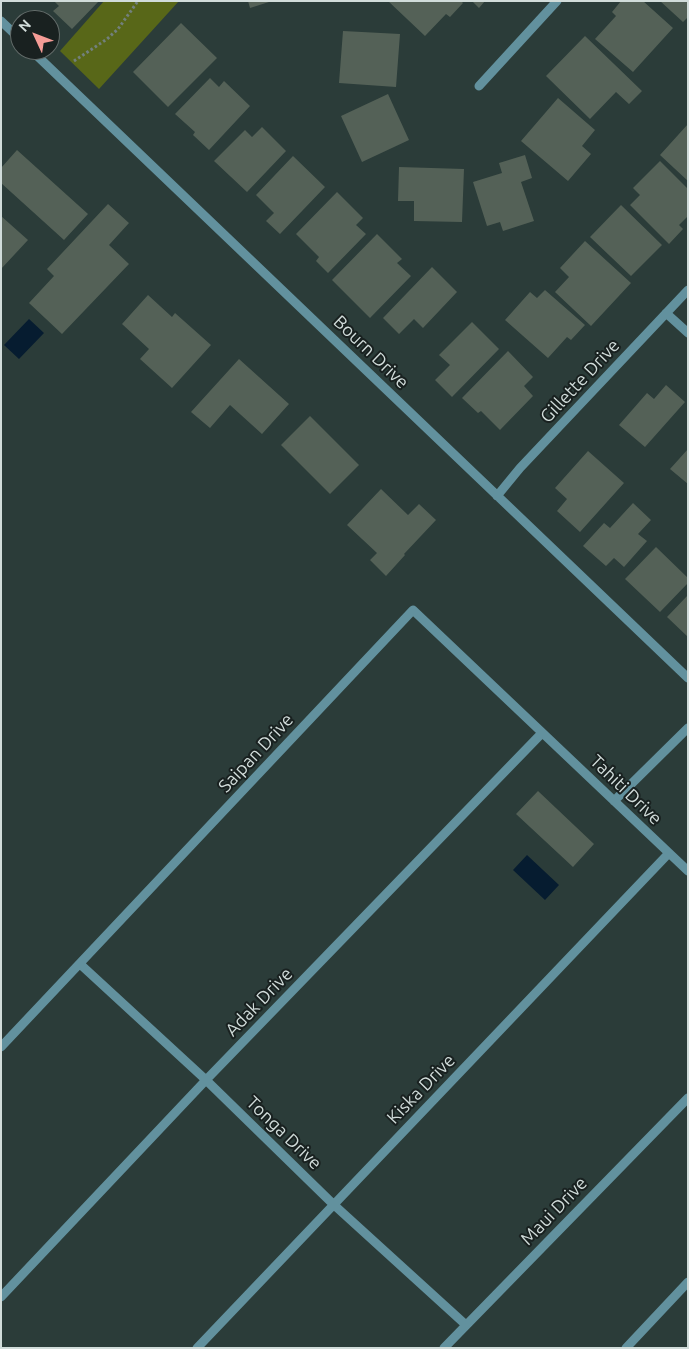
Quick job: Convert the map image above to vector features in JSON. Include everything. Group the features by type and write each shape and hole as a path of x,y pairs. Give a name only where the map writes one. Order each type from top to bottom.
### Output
{"street":[{"path":"479,86 557,1"},
{"name":"Bourn Drive","path":"41,60 688,678"},
{"name":"Gillette Drive","path":"498,496 520,468 688,290"},
{"path":"666,313 688,333"},
{"name":"Saipan Drive","path":"1,1047 413,610 542,733"},
{"path":"614,801 688,728"},
{"name":"Tahiti Drive","path":"542,733 688,871"},
{"name":"Adak Drive","path":"1,1296 206,1080 542,733"},
{"name":"Kiska Drive","path":"197,1348 669,853"},
{"name":"Tonga Drive","path":"80,964 206,1080 333,1204 466,1324"},
{"name":"Maui Drive","path":"444,1348 688,1098"},
{"path":"626,1348 688,1282"}],"path":[{"path":"74,61 118,30 138,1"}],"green space":[{"path":"104,1 179,1 99,89 60,51"}],"water":[{"path":"29,319 44,333 19,359 4,345"},
{"path":"527,855 559,885 545,900 513,870"}],"building":[{"path":"54,1 99,1 72,29 60,18 60,10 54,10 59,6"},
{"path":"248,1 269,1 269,2 250,8"},
{"path":"388,1 461,1 463,3 450,17 446,14 425,36"},
{"path":"472,1 485,1 479,8"},
{"path":"621,1 643,1 673,28 633,72 595,39 616,16 612,12"},
{"path":"660,1 688,1 688,17 683,22"},
{"path":"181,23 217,58 168,107 133,72"},
{"path":"343,31 400,34 396,87 339,83"},
{"path":"585,36 642,91 629,104 616,92 590,119 546,76"},
{"path":"210,78 219,87 224,81 250,106 209,150 193,135 195,132 175,114"},
{"path":"388,94 409,140 362,162 341,116"},
{"path":"558,98 595,130 582,146 591,154 568,181 521,141"},
{"path":"688,124 688,181 660,155"},
{"path":"262,127 286,151 247,192 214,161 245,130 252,137"},
{"path":"17,150 88,214 64,240 1,183 1,168"},
{"path":"525,155 532,178 521,182 534,221 503,231 500,222 487,226 473,182 502,173 499,163"},
{"path":"293,156 325,187 280,234 266,221 274,213 256,195"},
{"path":"660,161 688,189 688,216 679,225 683,229 669,244 630,205 640,195 633,188"},
{"path":"399,167 464,169 462,222 414,221 414,201 398,201"},
{"path":"337,192 363,218 356,225 366,234 328,273 316,261 319,257 296,234"},
{"path":"108,204 129,223 109,245 129,264 62,334 29,303 54,276 47,269"},
{"path":"621,205 662,245 631,276 590,237"},
{"path":"1,216 28,240 1,269"},
{"path":"377,234 402,259 397,263 411,276 370,318 332,280"},
{"path":"585,241 631,283 591,326 555,292 569,277 560,268"},
{"path":"432,267 457,292 423,328 414,319 399,334 383,318"},
{"path":"545,290 585,325 571,340 567,337 548,358 505,320 530,292 537,298"},
{"path":"148,295 172,317 175,313 211,345 172,388 140,359 149,349 122,324"},
{"path":"472,322 499,349 452,397 435,380 450,365 439,355"},
{"path":"508,351 533,377 524,386 533,396 500,430 481,411 478,413 462,398"},
{"path":"239,359 289,404 262,434 230,405 210,428 191,412"},
{"path":"666,385 685,402 645,447 619,425 647,393 654,399"},
{"path":"310,416 359,465 330,494 281,445"},
{"path":"688,449 688,484 670,469"},
{"path":"588,451 624,483 580,532 557,511 567,499 555,488"},
{"path":"381,489 408,515 419,504 436,520 386,576 370,560 377,553 347,525"},
{"path":"633,503 651,520 638,534 647,541 624,567 614,558 606,566 583,546 604,523 610,528"},
{"path":"656,547 688,578 688,583 660,612 625,579"},
{"path":"688,595 688,637 667,617"},
{"path":"538,791 594,844 573,867 516,814"}]}
